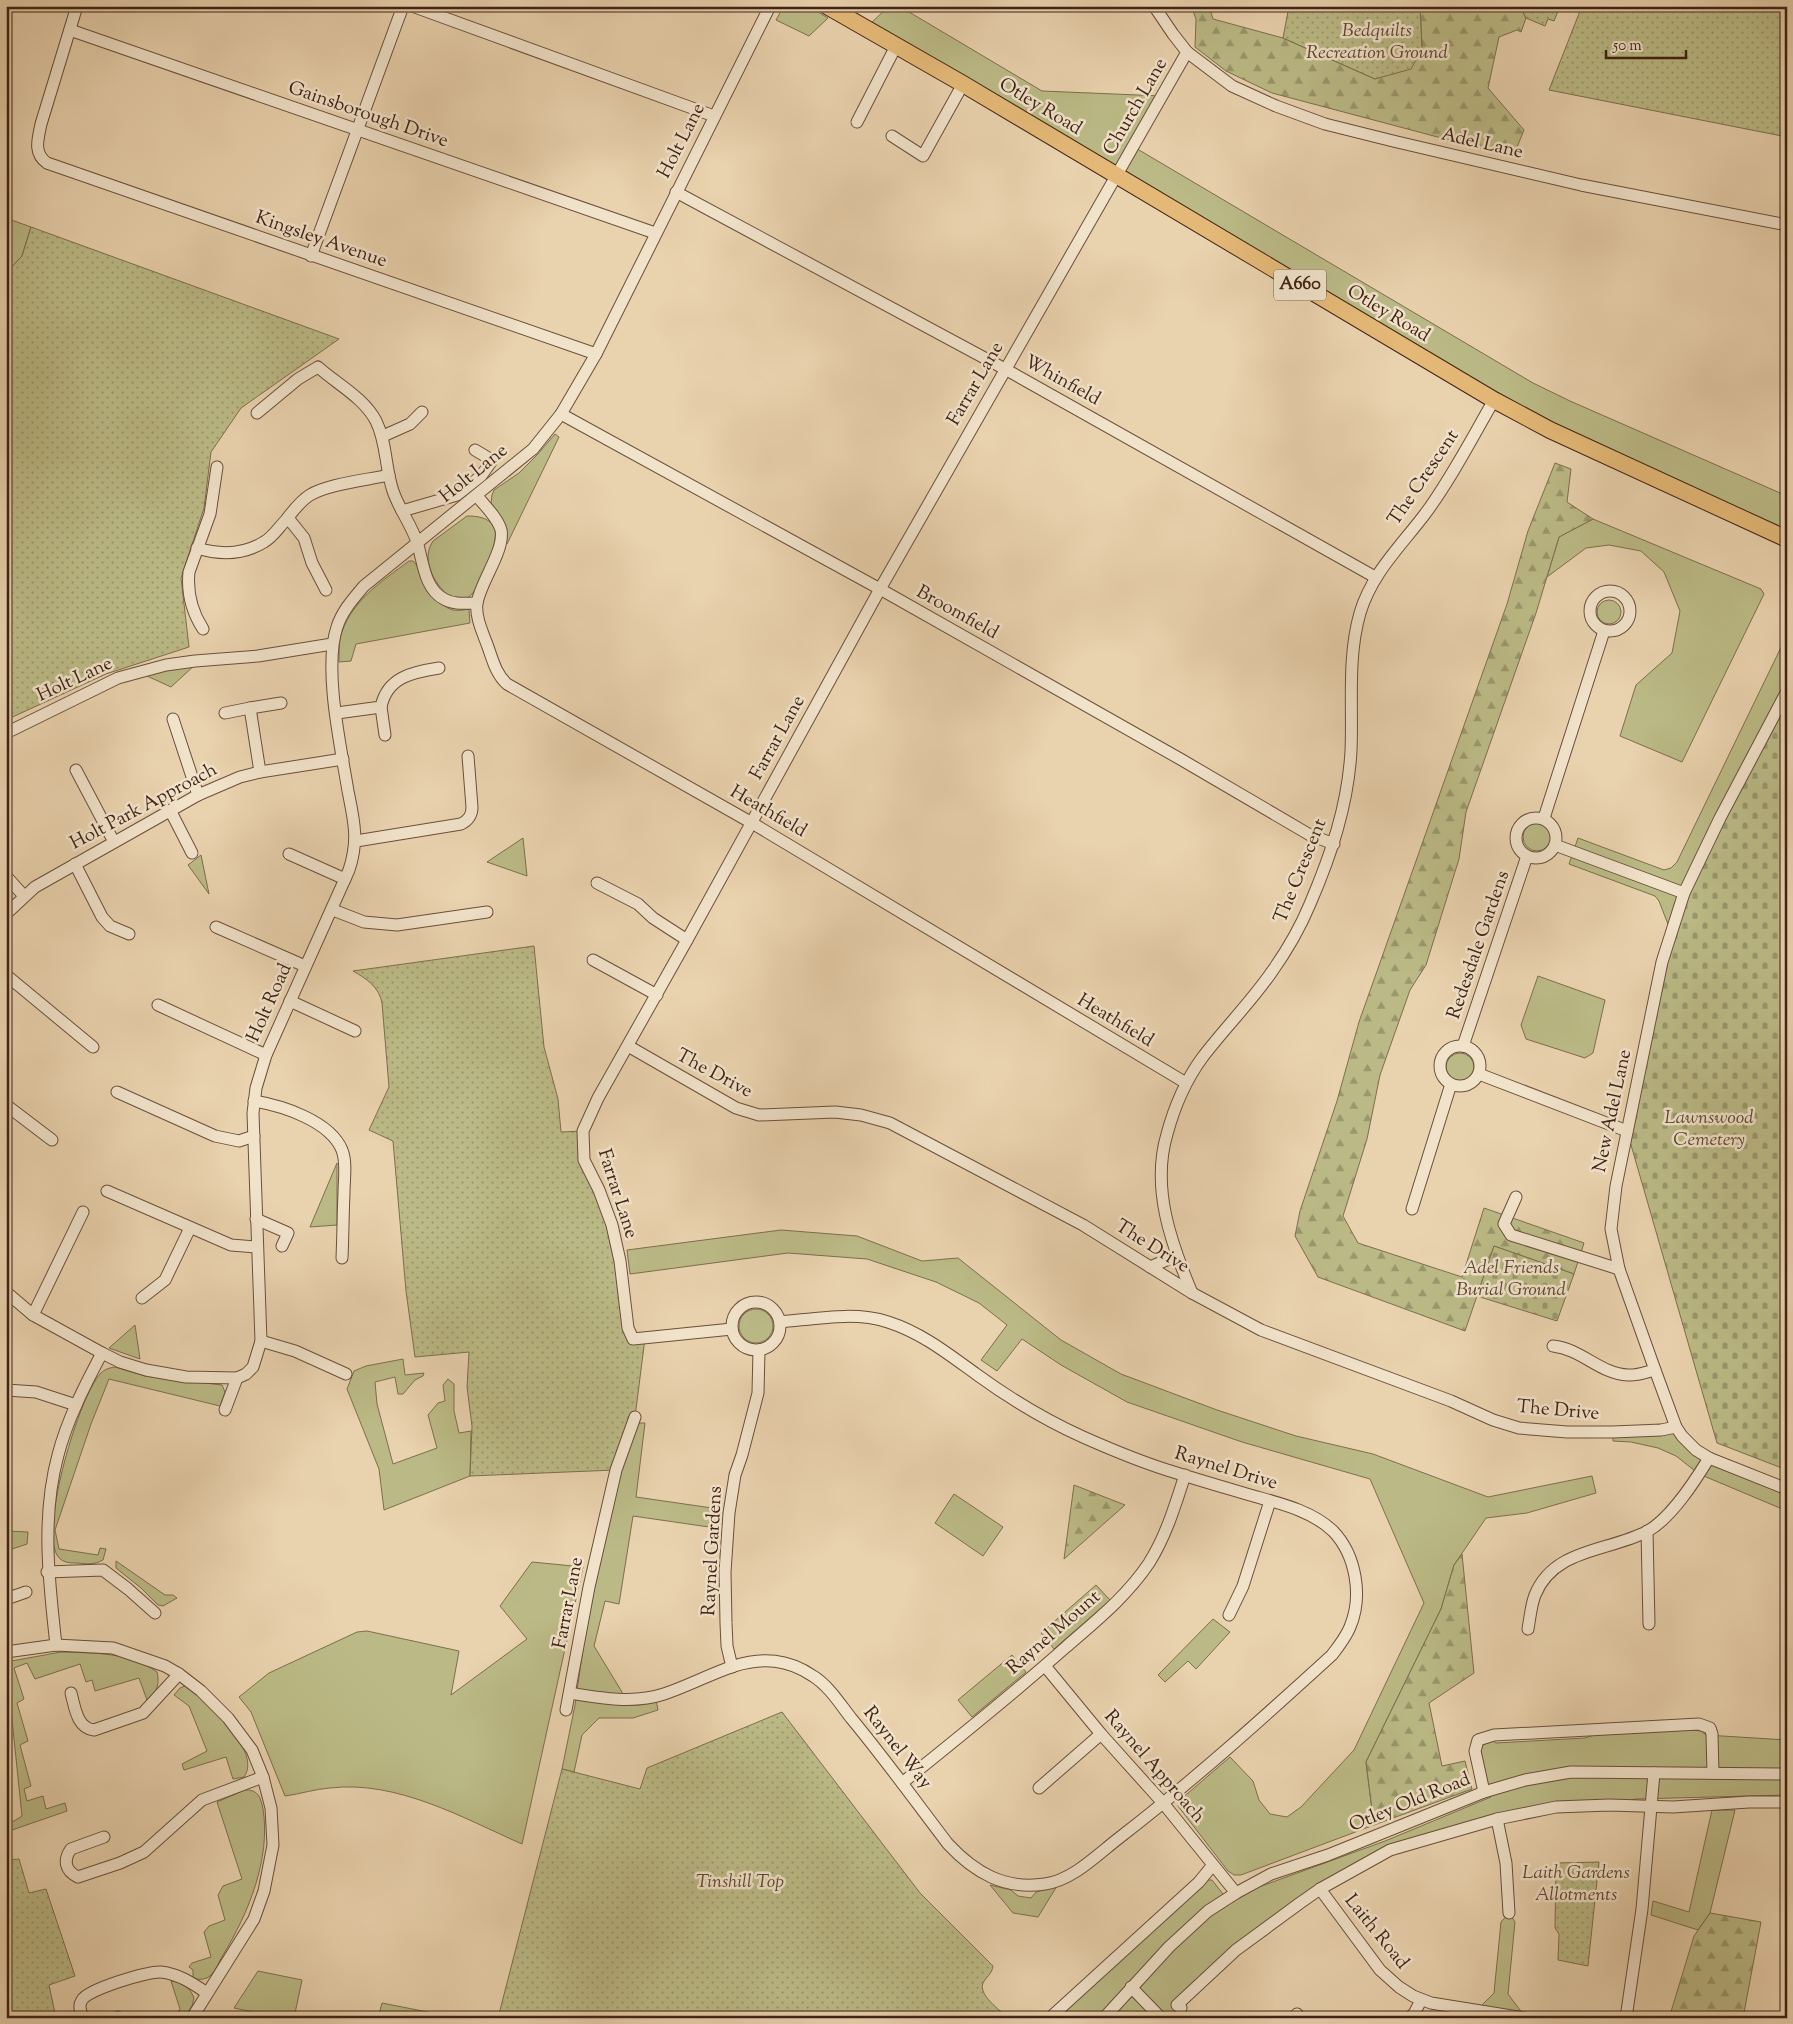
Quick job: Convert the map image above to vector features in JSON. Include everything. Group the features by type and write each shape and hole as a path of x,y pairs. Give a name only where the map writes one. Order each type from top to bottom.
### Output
{"highway":[{"name":"Otley Road","path":"827,6 963,84 1494,400 1550,430 1787,539"}],"street":[{"path":"70,30 77,6"},
{"path":"311,256 403,6"},
{"path":"412,6 714,116"},
{"name":"Holt Lane","path":"6,733 118,678 176,664 258,656 332,644 344,611 364,586 533,449 561,414 596,354 654,233 770,6"},
{"name":"Church Lane","path":"1117,177 1187,52 1154,6"},
{"name":"Gainsborough Drive","path":"70,30 654,233"},
{"name":"Kingsley Avenue","path":"70,30 41,124 37,144 38,154 47,163 596,354"},
{"path":"857,122 896,46"},
{"name":"Adel Lane","path":"1187,52 1232,86 1276,106 1325,124 1572,183 1787,225"},
{"path":"892,136 923,156 963,84"},
{"name":"Farrar Lane","path":"732,1329 633,1339 628,1328 620,1261 612,1225 599,1190 584,1160 583,1131 598,1098 657,995 880,589 1117,177"},
{"name":"Whinfield","path":"676,192 1005,369 1375,577"},
{"path":"257,413 298,379 318,367 366,408 374,418 383,436 388,475 393,491 417,542 427,577 434,590 443,599 455,603 477,602"},
{"name":"The Crescent","path":"1192,1293 1176,1253 1164,1210 1161,1178 1166,1136 1186,1083 1201,1059 1271,973 1309,907 1334,844 1345,800 1351,752 1353,643 1360,612 1375,577 1388,558 1425,514 1446,484 1494,400"},
{"path":"383,436 410,424 422,412"},
{"name":"Broomfield","path":"561,414 880,589 1174,755 1310,835 1334,844"},
{"path":"402,511 457,495 481,476 491,462 490,459 476,450"},
{"path":"203,629 193,612 188,581 189,572 212,502 218,467"},
{"path":"198,548 218,554 226,554 255,547 272,536 299,503 309,495 321,490 388,475"},
{"name":"Heathfield","path":"477,496 499,524 501,532 500,542 484,579 477,602 477,613 496,671 507,684 752,822 1186,1083"},
{"path":"288,518 304,538 314,569 326,590"},
{"path":"1604,631 1544,818 1554,827 1557,837 1555,845 1684,893"},
{"name":"Holt Road","path":"237,1378 246,1374 253,1367 261,1341 254,1136 256,1088 266,1055 305,966 346,880 354,855 356,841 332,687 332,644"},
{"path":"385,736 381,707 387,690 399,679 416,671 439,668"},
{"name":"New Adel Lane","path":"1787,691 1720,818 1684,893 1662,962 1632,1101 1616,1186 1612,1229 1619,1269 1676,1427 1688,1444 1708,1458 1787,1489"},
{"path":"225,713 282,703"},
{"path":"337,713 381,707"},
{"path":"250,708 260,772"},
{"path":"173,719 198,795"},
{"path":"356,841 461,824 467,821 472,812 468,756"},
{"name":"Holt Park Approach","path":"6,914 34,887 198,795 240,777 260,772 343,759"},
{"path":"76,770 114,842"},
{"path":"170,810 192,853"},
{"name":"Redesdale Gardens","path":"1544,818 1529,818 1519,826 1516,833 1517,846 1527,856 1539,858 1549,854 1555,845"},
{"path":"289,854 346,880"},
{"name":"Redesdale Gardens","path":"1463,1046 1527,856"},
{"path":"75,864 102,917 110,926 130,934"},
{"path":"6,876 24,896"},
{"path":"597,883 638,904 653,918 687,940"},
{"path":"333,910 364,922 397,925 487,912"},
{"path":"216,927 305,966"},
{"path":"594,960 657,995"},
{"path":"6,974 93,1047"},
{"path":"290,1001 355,1031"},
{"path":"158,1005 266,1055"},
{"name":"The Drive","path":"628,1046 736,1108 759,1115 835,1112 861,1115 890,1124 1083,1225 1192,1293 1260,1330 1442,1398 1493,1420 1519,1428 1567,1432 1661,1430 1676,1427"},
{"name":"Redesdale Gardens","path":"1451,1084 1441,1073 1440,1066 1442,1057 1452,1048 1463,1046 1475,1052 1480,1060 1479,1074"},
{"path":"1412,1209 1451,1084 1467,1086 1479,1074 1627,1131"},
{"path":"117,1092 216,1136 239,1141 254,1136"},
{"path":"254,1101 270,1104 309,1119 324,1127 335,1138 342,1151 344,1167 342,1258"},
{"path":"6,1105 52,1140"},
{"path":"108,1191 231,1245 257,1247"},
{"path":"1516,1197 1504,1224 1512,1235 1619,1269"},
{"path":"33,1315 83,1212"},
{"path":"256,1219 288,1233 282,1246"},
{"path":"142,1298 165,1280 190,1228"},
{"path":"1150,1267 1169,1259 1176,1253"},
{"path":"6,1292 33,1315 120,1362 146,1370 186,1377 237,1378 225,1410"},
{"path":"756,1302 772,1308 780,1322 780,1330 773,1343 759,1350 744,1347 739,1343 732,1329 733,1321 741,1307 756,1302"},
{"name":"Raynel Drive","path":"780,1322 824,1317 867,1317 905,1328 949,1353 1018,1403 1052,1422 1110,1448 1185,1475 1297,1510 1318,1520 1333,1531 1344,1545 1356,1580 1356,1606 1351,1626 1332,1655 1164,1803"},
{"path":"261,1341 295,1351 346,1374"},
{"path":"1553,1346 1571,1349 1602,1368 1618,1374 1630,1375 1655,1370"},
{"name":"Raynel Gardens","path":"732,1667 727,1646 725,1572 729,1513 735,1476 758,1393 759,1350"},
{"path":"56,1646 47,1572 48,1508 58,1455 76,1405 102,1353"},
{"path":"6,1390 36,1392 76,1405"},
{"name":"Farrar Lane","path":"566,1710 590,1587 616,1470 635,1417"},
{"path":"1528,1629 1534,1597 1544,1578 1551,1570 1569,1559 1648,1531 1672,1510 1699,1474 1708,1458"},
{"name":"Raynel Mount","path":"902,1783 1045,1666 1111,1607 1134,1582 1149,1563 1163,1537 1185,1475"},
{"path":"1229,1615 1243,1586 1270,1501"},
{"path":"1648,1531 1649,1624"},
{"path":"47,1572 103,1570 155,1613"},
{"path":"6,1599 26,1592"},
{"path":"6,1652 56,1646 112,1648 165,1666 180,1674 201,1691 228,1718 252,1750 263,1777 271,1808 273,1845 264,1891 254,1919 192,2018"},
{"name":"Raynel Way","path":"570,1693 606,1698 646,1698 750,1662 780,1661 798,1667 815,1677 827,1688 948,1844 963,1860 976,1870 992,1878 1027,1886 1047,1884 1063,1879 1079,1869 1164,1803"},
{"name":"Raynel Approach","path":"1045,1666 1101,1734 1164,1803 1212,1866 1236,1893"},
{"path":"71,1693 79,1720 87,1729 94,1730 143,1713 180,1674"},
{"path":"1484,1792 1475,1751 1478,1740 1494,1735 1699,1724 1710,1728 1712,1734 1713,1773"},
{"path":"1039,1788 1101,1734"},
{"name":"Otley Old Road","path":"1104,2018 1169,1947 1208,1911 1236,1893 1271,1874 1328,1855 1484,1792 1525,1780 1571,1772 1787,1774"},
{"path":"1626,2018 1642,1909 1654,1773"},
{"path":"104,1837 71,1849 66,1857 66,1863 68,1870 73,1875 78,1877 120,1863 144,1852 202,1800 263,1777"},
{"name":"Otley Old Road","path":"1181,2008 1178,2005 1236,1950 1320,1889 1390,1850 1497,1819 1556,1807 1609,1804 1651,1808 1749,1802 1787,1802"},
{"path":"1497,1819 1506,1863 1510,1913"},
{"path":"1052,2015 1200,1882 1212,1866"},
{"name":"Laith Road","path":"1320,1889 1380,1970 1399,1987 1421,2000 1524,2018"},
{"path":"84,2018 80,2007 82,2000 87,1995 122,1980 159,1972 173,1974 187,1980 207,1993"},
{"path":"1131,1987 1161,2018"},
{"path":"1410,2018 1421,2000"}],"green space":[{"path":"784,6 808,6 828,18 809,36 776,20"},
{"path":"889,6 899,6 1042,91 1162,96 1134,147 1533,383 1787,496 1787,539 1550,430 866,28"},
{"path":"1191,6 1209,6 1213,19 1283,38 1375,79 1422,49 1420,6 1520,6 1526,18 1521,32 1517,30 1499,37 1488,88 1524,130 1513,157 1272,93 1226,71 1195,47 1196,19"},
{"name":"Bedquilts Recreation Ground","path":"1289,6 1420,6 1422,49 1411,69 1375,79 1283,38"},
{"path":"1520,6 1560,6 1554,21 1548,19 1545,26 1526,18"},
{"path":"1582,6 1787,6 1787,137 1549,90"},
{"path":"6,218 31,227 22,256 6,273"},
{"path":"31,227 339,339 241,408 211,452 204,508 181,578 189,647 106,674 6,720 6,273 22,256"},
{"path":"555,434 559,437 507,544 491,504 494,490 519,473"},
{"path":"1555,463 1571,469 1567,502 1593,519 1559,537 1536,613 1466,812 1459,859 1426,965 1410,990 1380,1075 1367,1139 1343,1216 1358,1243 1462,1277 1484,1208 1584,1243 1574,1274 1494,1246 1465,1331 1318,1277 1295,1236 1300,1211 1337,1101 1359,1022 1507,604 1528,531"},
{"path":"467,516 489,521 494,527 495,541 489,561 476,589 466,599 460,600 454,599 443,591 430,570 428,553 433,541"},
{"path":"1593,519 1761,589 1764,594 1682,762 1620,736 1636,685 1672,653 1680,611 1664,572 1641,551 1609,545 1586,548 1547,577 1559,537"},
{"path":"409,561 413,561 416,564 426,585 442,605 455,610 469,609 470,623 356,644 351,661 339,662 340,639 350,614 377,585"},
{"path":"1609,600 1618,603 1621,612 1618,621 1609,624 1600,621 1597,612 1600,603"},
{"path":"1787,635 1787,691 1671,932 1659,901 1655,896 1569,864 1578,838 1664,870 1671,868 1677,862"},
{"path":"197,663 171,687 147,676 172,667"},
{"name":"Lawnswood Cemetery","path":"1787,687 1787,1470 1717,1443 1627,1131 1684,893"},
{"path":"1537,823 1547,827 1551,837 1547,847 1537,851 1527,847 1523,837 1527,827"},
{"path":"523,838 527,876 487,862"},
{"path":"201,855 209,894 188,865"},
{"path":"534,946 544,1047 558,1099 561,1132 583,1131 584,1160 612,1225 628,1328 645,1338 635,1417 615,1470 470,1476 472,1426 467,1387 469,1352 415,1357 406,1291 393,1141 369,1130 389,1087 382,1003 378,992 372,984 353,971"},
{"path":"1538,976 1605,1000 1593,1053 1585,1058 1526,1039 1521,1025"},
{"path":"1460,1053 1470,1057 1474,1067 1470,1077 1460,1081 1450,1077 1446,1067 1450,1057"},
{"path":"337,1163 337,1225 310,1227"},
{"path":"781,1230 857,1236 922,1261 958,1258 1061,1340 1121,1374 1217,1410 1296,1436 1373,1454 1488,1497 1592,1476 1596,1493 1527,1513 1486,1518 1454,1565 1441,1609 1366,1762 1374,1825 1241,1875 1234,1875 1228,1871 1178,1806 1180,1800 1230,1757 1253,1781 1259,1800 1270,1814 1287,1817 1301,1807 1354,1750 1424,1603 1370,1479 1242,1442 1127,1402 1061,1365 1022,1339 997,1371 981,1360 1007,1325 979,1303 936,1282 867,1259 788,1253 630,1274 627,1250"},
{"name":"Adel Friends Burial Ground","path":"1494,1246 1574,1274 1557,1321 1477,1296"},
{"path":"756,1309 768,1314 773,1326 768,1338 756,1343 744,1338 739,1326 744,1314"},
{"path":"135,1325 140,1359 109,1348"},
{"path":"403,1359 405,1375 424,1373 403,1394 398,1394 395,1377 375,1382 377,1404 393,1464 437,1448 428,1415 438,1403 445,1401 443,1385 448,1379 454,1384 454,1411 459,1433 471,1431 470,1476 384,1510 379,1469 347,1389 354,1371 366,1366"},
{"path":"115,1367 145,1376 222,1385 225,1392 220,1406 109,1379 91,1424 55,1530 59,1549 98,1555 100,1548 106,1549 103,1560 97,1563 66,1562 57,1555 53,1540 54,1518 64,1462 82,1407 92,1386 101,1373"},
{"path":"638,1423 645,1423 636,1497 719,1509 716,1528 633,1516 619,1604 605,1601 594,1646 622,1692 623,1705 642,1704 656,1700 658,1710 633,1718 599,1718 582,1735 574,1772 562,1769 575,1705 589,1606 615,1481"},
{"path":"1676,1427 1688,1443 1787,1489 1787,1511 1699,1474 1676,1456 1658,1448 1631,1442 1613,1441 1613,1432"},
{"path":"1074,1485 1125,1505 1064,1559"},
{"path":"954,1494 1003,1527 983,1556 935,1523"},
{"path":"6,1531 28,1532 27,1544 6,1551"},
{"path":"1462,1554 1474,1673 1429,1703 1442,1766 1465,1761 1472,1789 1374,1825 1366,1762 1441,1609 1454,1565"},
{"path":"116,1561 165,1595 173,1595 177,1598 163,1606 158,1605 141,1588 116,1568"},
{"path":"532,1562 583,1567 522,1844 453,1813 405,1795 355,1787 319,1789 285,1796 251,1712 239,1697 269,1673 357,1632 367,1631 459,1651 451,1695 527,1639 500,1606"},
{"path":"1096,1585 1110,1600 1054,1649 1041,1633"},
{"path":"1213,1619 1230,1632 1196,1669 1188,1661 1165,1682 1158,1675"},
{"path":"61,1652 111,1655 146,1665 157,1672 157,1688 147,1700 139,1678 95,1691 92,1680 86,1682 80,1664 35,1679 27,1663 14,1668 24,1699 17,1703 28,1741 20,1745 31,1786 24,1789 27,1801 43,1796 46,1809 65,1803 67,1811 12,1830 9,1824 22,1816 6,1662"},
{"path":"1012,1655 1026,1672 972,1717 958,1700"},
{"path":"187,1685 218,1714 239,1741 246,1754 248,1766 244,1777 233,1779 226,1757 184,1770 182,1764 207,1751 189,1706 174,1695 180,1688"},
{"name":"Tinshill Top","path":"782,1712 920,1893 993,1966 982,1988 991,2002 1008,2018 498,2018 562,1769 640,1789 647,1768"},
{"path":"1701,1731 1706,1735 1787,1740 1787,1795 1636,1799 1609,1805 1556,1807 1391,1850 1236,1950 1174,2009 1182,2018 1173,2018 1170,2015 1168,2018 1055,2018 1206,1880 1212,1880 1230,1903 1259,1887 1385,1841 1491,1797 1480,1751 1484,1744 1492,1740 1496,1743 1585,1738 1597,1734"},
{"path":"245,1790 253,1791 258,1795 263,1809 265,1828 264,1847 255,1885 241,1922 216,1968 207,1978 195,1979 193,1978 193,1970 189,1967 192,1963 211,1957 204,1932 209,1926 225,1920 218,1895 223,1886 242,1879 217,1802"},
{"path":"1712,1810 1735,1810 1710,1913 1698,1930 1651,1915 1653,1901 1689,1912"},
{"path":"19,1859 29,1893 46,1889 75,1976 49,1985 56,2018 6,2017 6,1860"},
{"name":"Laith Gardens Allotments","path":"1599,1862 1588,1966 1558,1960 1559,1934 1555,1928 1556,1863"},
{"path":"990,1885 1011,1890 1018,1896 1031,1898 1036,1892 1057,1886 1038,1917 1013,1913"},
{"path":"1509,1913 1515,1922 1508,1994 1526,2018 1475,2018 1477,2010 1494,1993 1501,1922"},
{"path":"1710,1913 1761,1922 1743,2018 1677,2018 1670,2015 1694,1936"},
{"path":"258,1971 302,1980 294,2018 282,2018 234,2008"},
{"path":"171,1981 185,1986 194,1998 192,2006 184,2018 174,2018 180,2009"},
{"path":"382,2003 458,2018 378,2018"}]}
